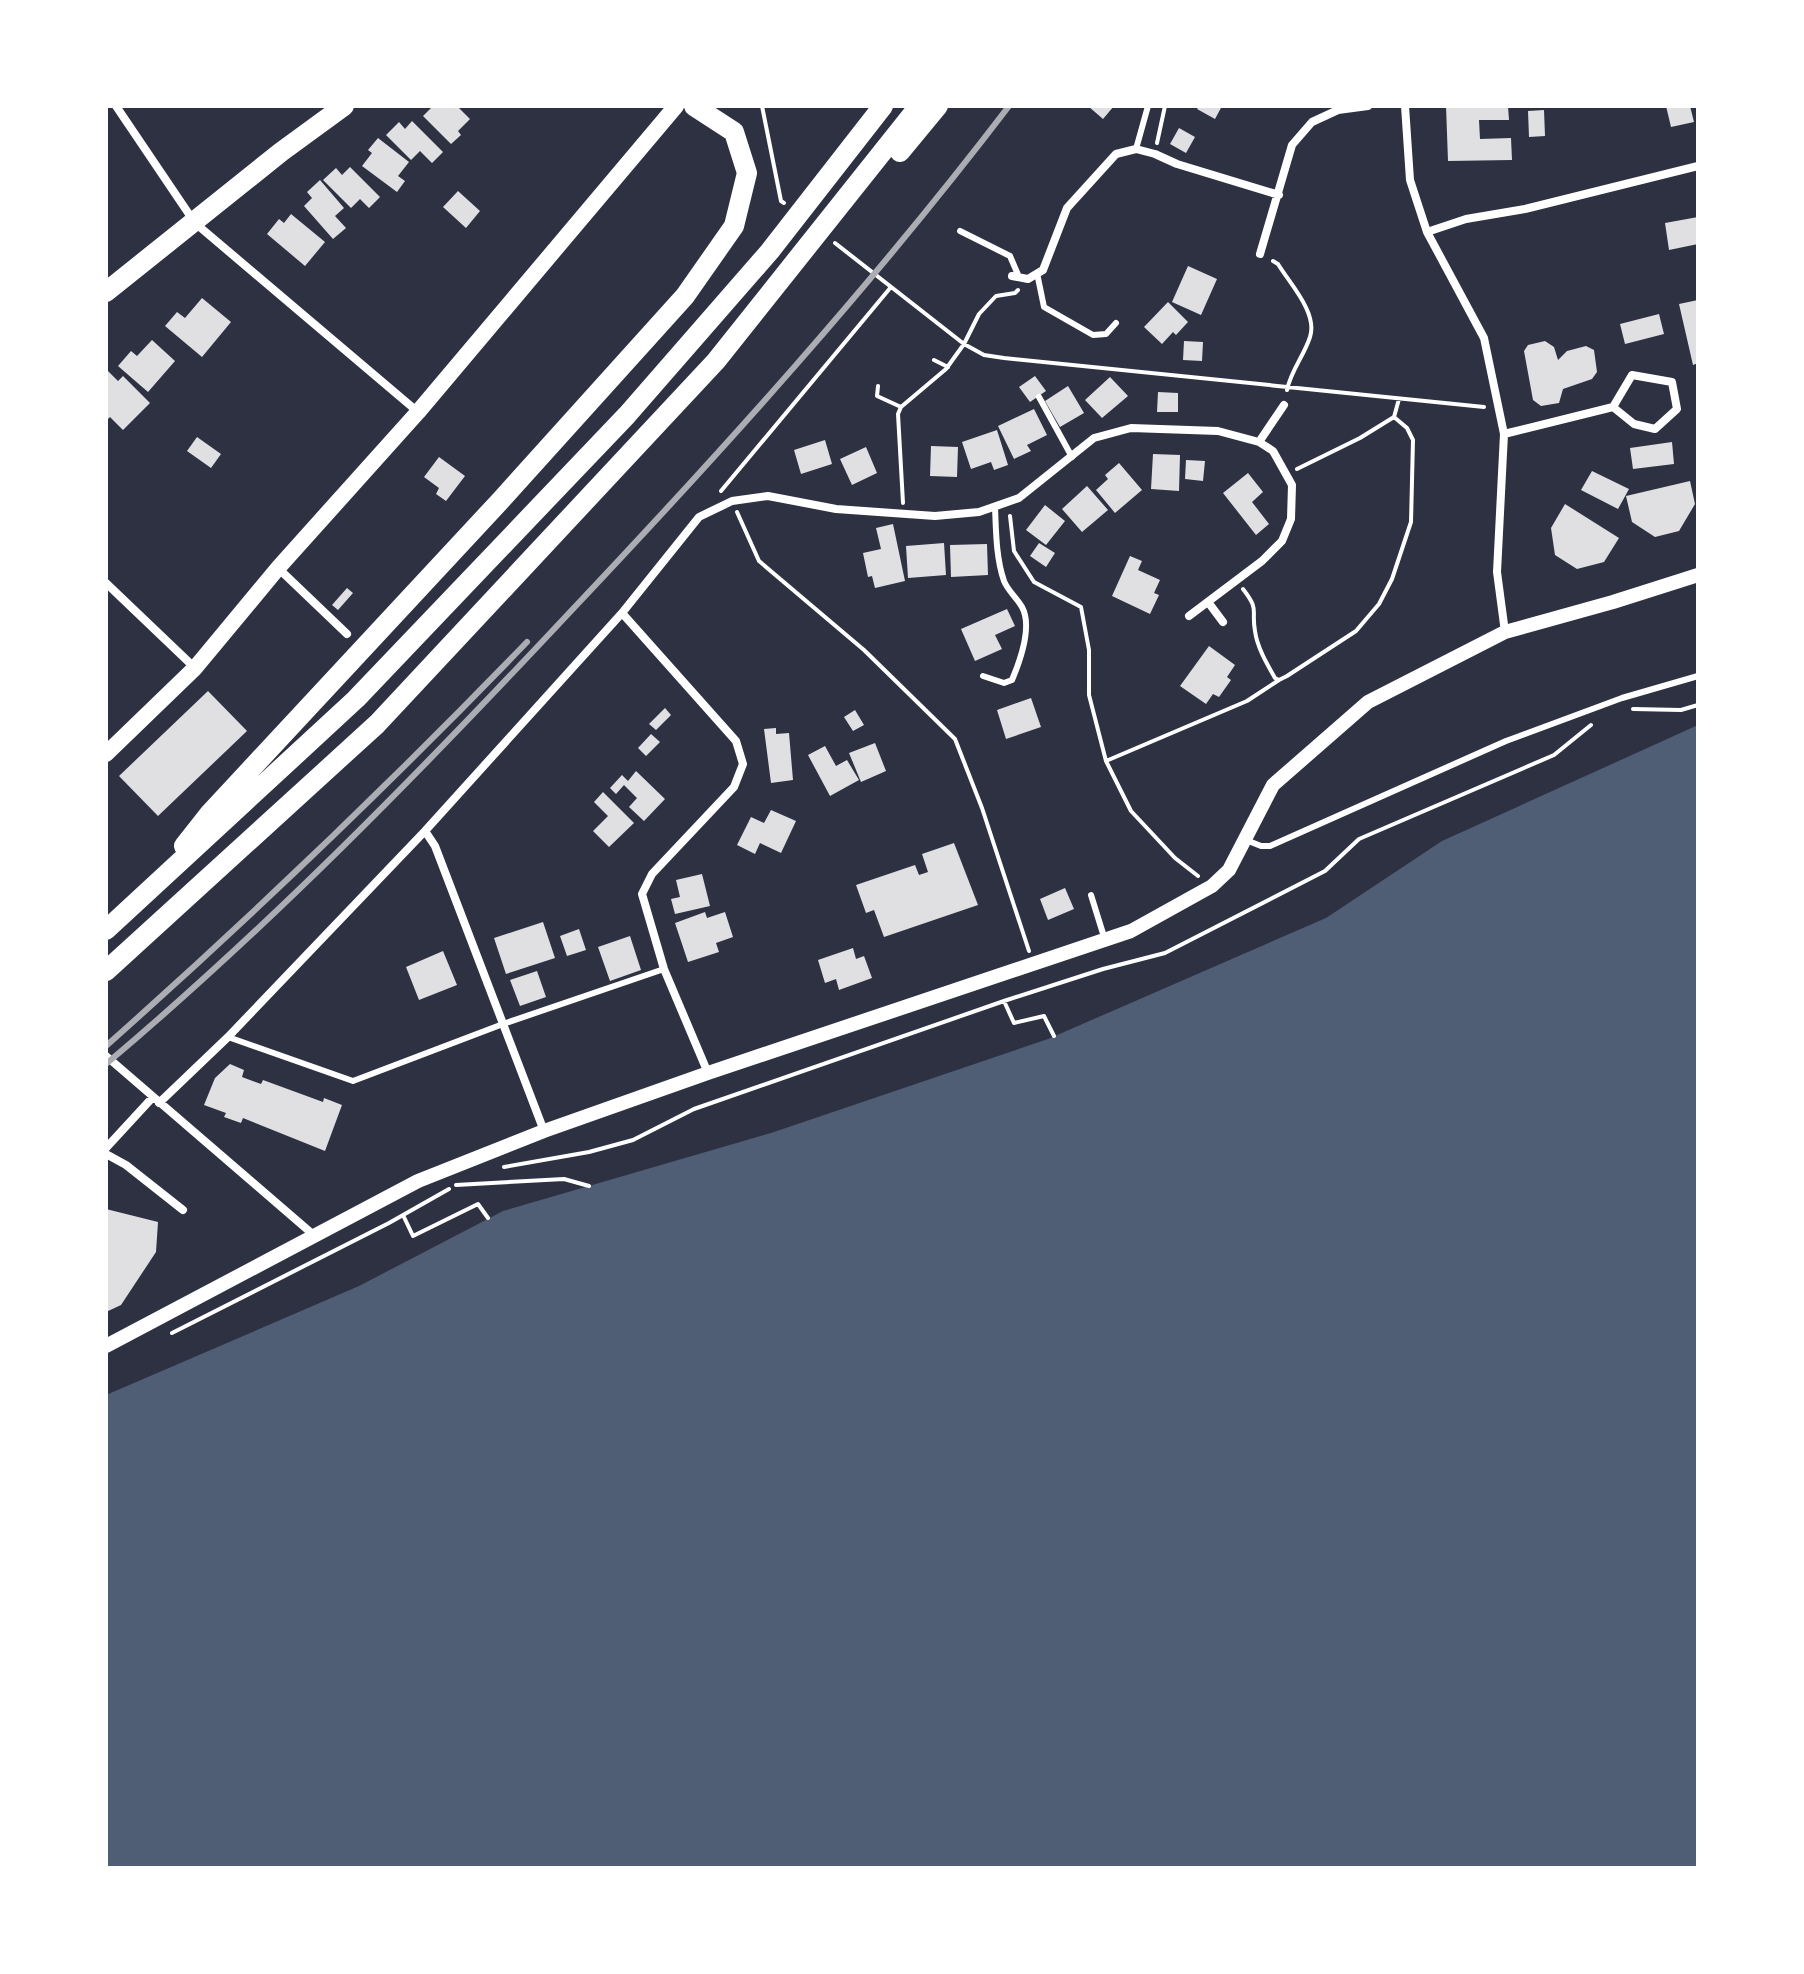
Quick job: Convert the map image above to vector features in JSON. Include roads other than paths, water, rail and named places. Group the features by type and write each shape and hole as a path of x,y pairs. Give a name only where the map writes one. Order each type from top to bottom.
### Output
{"main road":[{"path":"106,292 281,152 344,106"},
{"path":"106,754 195,668 278,568 418,412 676,106"},
{"path":"145,897 210,813 501,500 685,296 734,226 747,173 734,132 694,106"},
{"path":"106,930 356,699 627,415 770,251 883,106"},
{"path":"716,361 919,106"},
{"path":"107,970 377,724 716,361 938,106"}],"street":[{"path":"116,106 195,223 418,412"},
{"path":"1260,254 1292,145 1312,122 1338,110 1368,106"},
{"path":"1405,106 1410,180 1427,232 1484,338 1504,434 1497,572 1505,632"},
{"path":"1020,277 1043,270 1067,208 1116,154 1136,149 1279,195"},
{"path":"1427,232 1466,219 1525,209 1698,166"},
{"path":"1504,434 1613,407 1632,375 1672,382 1677,409 1655,429 1634,424 1613,407"},
{"path":"1259,442 1284,405"},
{"path":"106,1148 228,1037 425,831 622,613 699,517 732,501 768,496 836,509 935,516 979,512 1019,498 1094,438 1131,428 1218,431 1259,442 1273,451 1292,485 1291,519 1282,541 1262,561 1189,616"},
{"path":"278,568 347,634"},
{"path":"106,1346 418,1181 544,1131 708,1073 1131,931 1212,886 1229,870 1273,785 1368,702 1505,632 1698,575"},
{"path":"106,583 195,668"},
{"path":"1208,602 1223,622"},
{"path":"622,613 736,741 743,764 734,787 652,874 642,894 664,969 708,1073"},
{"path":"425,831 435,846 544,1131"},
{"path":"106,1056 316,1237"},
{"path":"106,1154 126,1165 183,1210"}],"lane":[{"path":"1136,149 1148,106"},
{"path":"960,231 1010,256 1020,277"},
{"path":"1037,273 1044,307 1093,335 1106,334 1116,323"},
{"path":"1039,397 1072,457"},
{"path":"983,676 1004,683 1012,680 1019,663 1026,623 1024,609 1005,584 998,552 995,507"},
{"path":"1246,840 1270,846 1506,741 1622,698 1698,676"},
{"path":"1091,895 1105,940"},
{"path":"228,1037 353,1081 503,1024 664,969"}],"water":[{"path":"1698,725 1698,1868 106,1868 106,1395 359,1286 503,1211 771,1133 1048,1039 1326,918 1442,841"}],"railway":[{"path":"106,1064 287,901 515,670 797,364 905,237 1009,106"},
{"path":"106,1046 320,848 527,642"}]}
